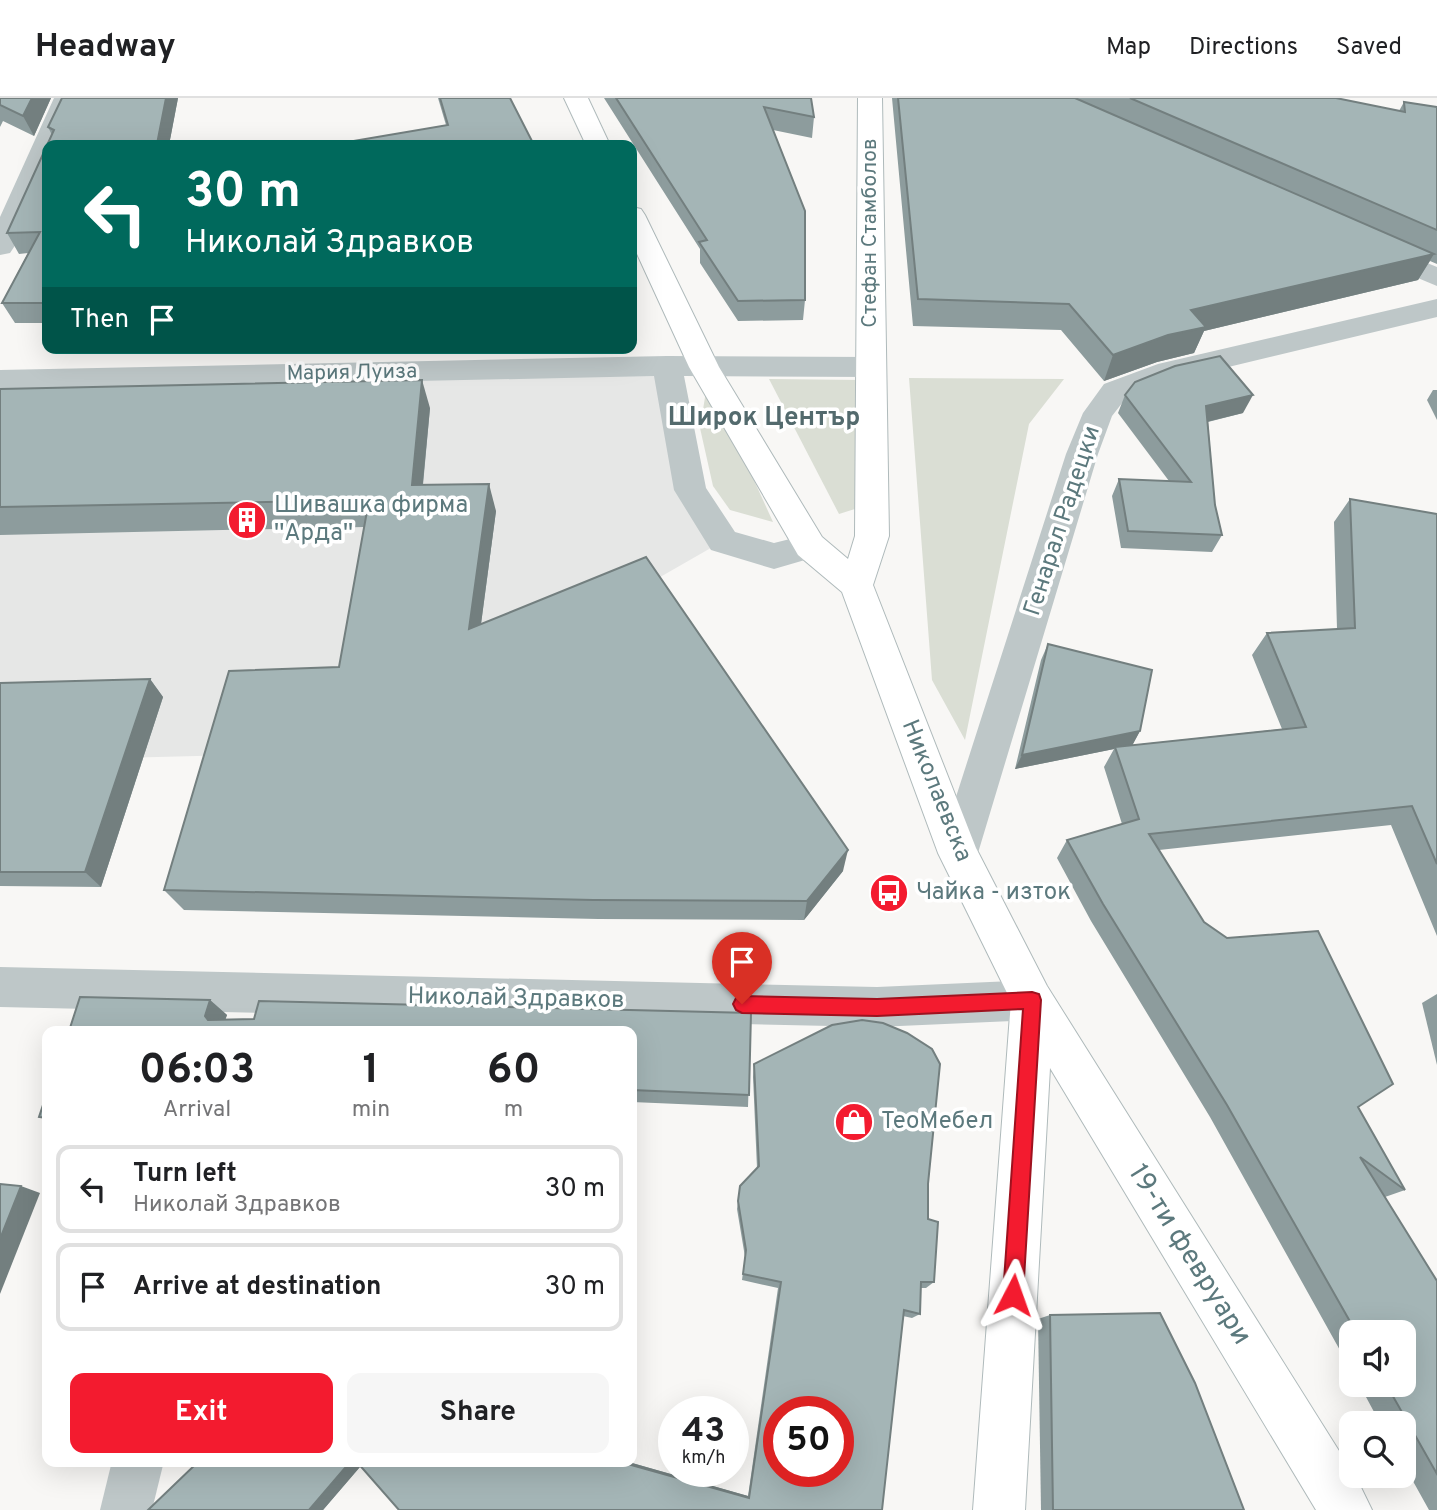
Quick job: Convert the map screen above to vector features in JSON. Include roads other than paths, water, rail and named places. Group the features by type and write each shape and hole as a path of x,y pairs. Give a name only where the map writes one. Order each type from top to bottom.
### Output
{"main road":[{"path":"576,98 596,140"},
{"name":"Стефан Стамболов","path":"856,585 872,536 870,98"},
{"name":"Николаевска","path":"637,226 704,367 810,546 856,585 958,852 1032,1000"},
{"path":"999,1510 1032,1000"},
{"name":"19-ти февруари","path":"1032,1000 1346,1510"}],"street":[{"path":"47,140 66,98"},
{"path":"0,247 42,152"},
{"path":"1349,238 1437,278"},
{"name":"Генарал Радецки","path":"958,852 1082,454 1098,413 1115,391 1158,374 1437,308"},
{"path":"667,366 690,490 723,541 774,556 810,546"},
{"path":"704,367 871,368"},
{"name":"Мария Луиза","path":"0,380 704,367"},
{"name":"Николай Здравков","path":"0,987 251,1012 877,1007 1032,1000"},
{"path":"126,1510 137,1467"}],"place":[{"name":"Шивашка фирма ''Арда''","path":"247,520"},
{"name":"Чайка - изток","path":"889,893"},
{"name":"ТеоМебел","path":"854,1122"}],"district":[{"name":"Широк Център","path":"764,418"}]}
